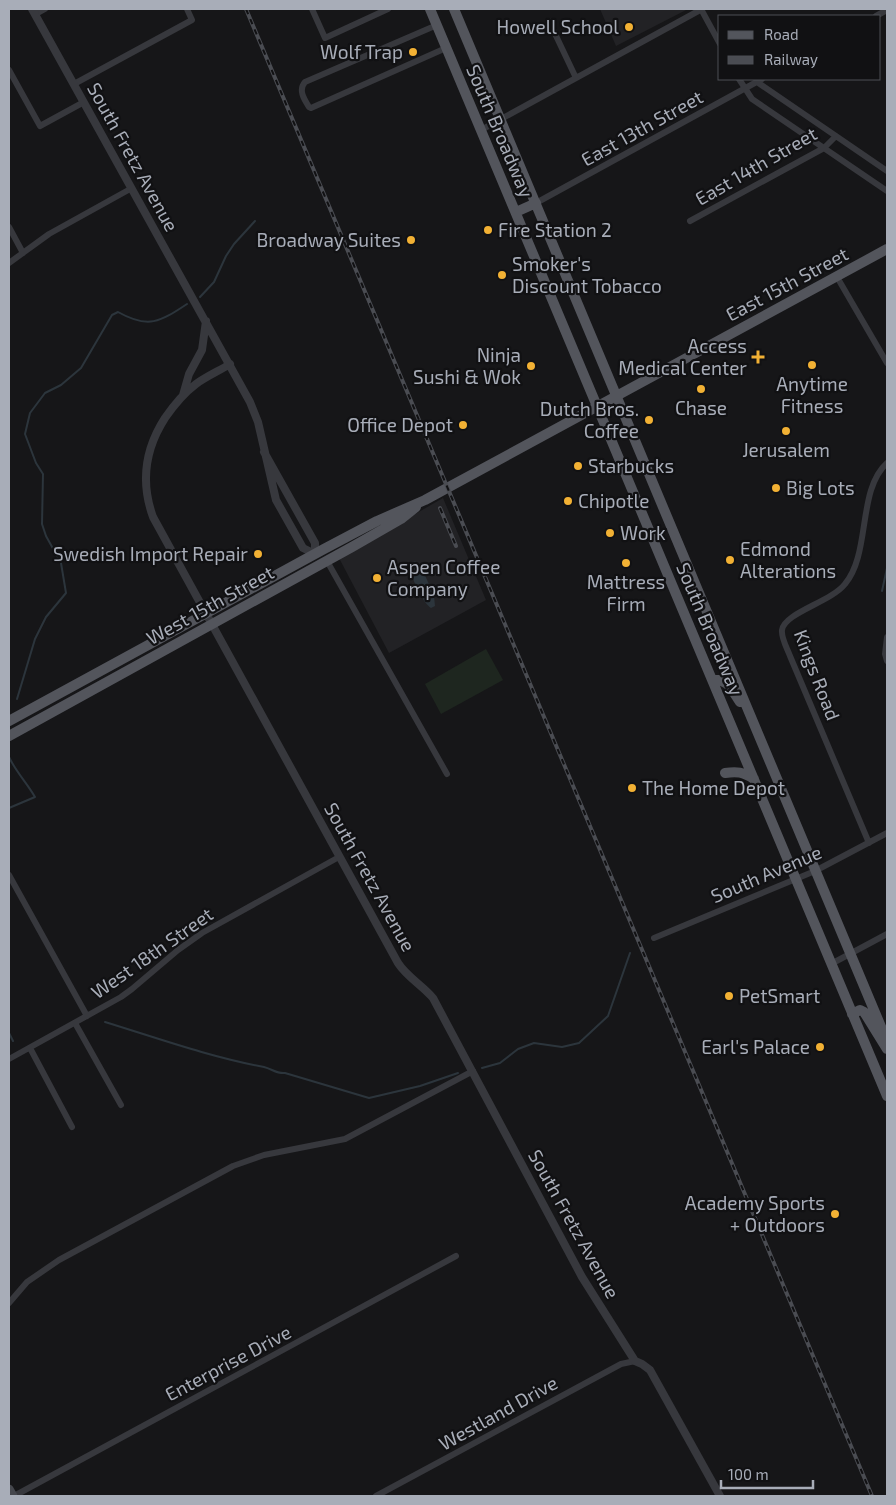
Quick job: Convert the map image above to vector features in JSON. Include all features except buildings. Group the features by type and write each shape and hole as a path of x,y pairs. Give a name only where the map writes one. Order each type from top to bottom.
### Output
{"main road":[{"name":"South Broadway","path":"430,9 887,1096"},
{"name":"South Broadway","path":"454,9 850,954 885,1028 887,1041"},
{"path":"516,212 536,203"},
{"name":"East 15th Street","path":"596,406 887,249"},
{"name":"West 15th Street","path":"9,721 315,554 385,517 424,500 596,406"},
{"name":"West 15th Street","path":"9,736 327,561 401,518 424,500"},
{"path":"315,554 327,561"},
{"path":"712,680 726,682 750,715"},
{"path":"742,750 734,765 725,773 744,772 754,779"},
{"path":"852,1014 860,1010 864,1012 887,1049"},
{"path":"879,1076 887,1088"},
{"path":"9,1489 13,1496"}],"street":[{"path":"34,12 46,9"},
{"path":"74,84 192,20 187,9"},
{"path":"312,9 324,38 388,9"},
{"path":"481,130 702,9 718,40"},
{"name":"South Fretz Avenue","path":"34,12 252,406 258,422 264,452 276,500 303,548 315,554 315,542 264,452"},
{"path":"549,21 576,78"},
{"path":"437,25 305,82 302,85 302,93 308,107 312,108 446,48"},
{"path":"9,70 40,126 84,102"},
{"path":"740,80 752,99 887,190"},
{"path":"759,80 887,171"},
{"name":"East 13th Street","path":"536,203 759,80"},
{"name":"East 14th Street","path":"690,221 824,148 836,136"},
{"path":"9,263 49,234 132,188"},
{"path":"9,227 24,253"},
{"path":"837,276 887,363"},
{"name":"South Fretz Avenue","path":"183,395 189,374 202,350 206,321"},
{"name":"South Fretz Avenue","path":"230,364 196,384 183,395 157,430 146,461 145,489 153,517 398,964 408,976 433,998 582,1277 635,1360 650,1370 720,1496"},
{"name":"Kings Road","path":"869,843 790,656 782,630 786,620 794,614 830,598 845,584 856,564 871,492 877,478 887,463"},
{"path":"327,561 447,774"},
{"path":"887,637 885,654 887,661"},
{"name":"South Avenue","path":"654,938 815,870 887,833"},
{"name":"West 18th Street","path":"9,1059 132,989 178,950 202,933 340,858"},
{"path":"9,875 87,1016"},
{"path":"831,964 887,934"},
{"path":"75,1023 121,1105"},
{"path":"30,1048 72,1127"},
{"path":"9,1302 27,1282 59,1260 233,1166 264,1155 345,1138 472,1071"},
{"name":"Enterprise Drive","path":"13,1496 456,1256"},
{"name":"Westland Drive","path":"376,1496 621,1364 635,1360"}],"shaded area":[{"name":"Howell School","path":"600,9 688,9 616,46"},
{"path":"443,498 486,600 389,653 339,558"},
{"path":"415,561 421,566 434,596 435,606 431,608 421,595 411,574 410,564"},
{"path":"486,649 503,680 441,714 425,684"}],"waterway":[{"path":"200,297 214,282 234,244 255,221"},
{"path":"17,699 35,639 46,617 66,593 61,563 46,536 42,524 43,474 36,463 25,434 30,413 45,393 61,385 81,368 112,315 118,312 138,320 154,321 169,315 187,304"},
{"path":"882,591 887,568"},
{"path":"9,757 35,797 9,808"},
{"path":"482,1068 500,1063 518,1049 534,1043 562,1047 579,1043 608,1016 630,953"},
{"path":"105,1022 204,1053 264,1067 369,1098 420,1086 458,1073"},
{"path":"9,1033 13,1041"}],"railway":[{"path":"246,9 872,1496"},
{"path":"440,508 456,546"}],"place":[{"name":"Howell School","path":"629,27"},
{"name":"Wolf Trap","path":"413,52"},
{"name":"Fire Station 2","path":"488,230"},
{"name":"Broadway Suites","path":"411,240"},
{"name":"Smoker's Discount Tobacco","path":"502,275"},
{"name":"Access Medical Center","path":"758,357"},
{"name":"Anytime Fitness","path":"812,365"},
{"name":"Ninja Sushi & Wok","path":"531,366"},
{"name":"Chase","path":"701,389"},
{"name":"Dutch Bros. Coffee","path":"649,420"},
{"name":"Office Depot","path":"463,425"},
{"name":"Jerusalem","path":"786,431"},
{"name":"Starbucks","path":"578,466"},
{"name":"Big Lots","path":"776,488"},
{"name":"Chipotle","path":"568,501"},
{"name":"Work","path":"610,533"},
{"name":"Swedish Import Repair","path":"258,554"},
{"name":"Edmond Alterations","path":"730,560"},
{"name":"Mattress Firm","path":"626,563"},
{"name":"Aspen Coffee Company","path":"377,578"},
{"name":"The Home Depot","path":"632,788"},
{"name":"PetSmart","path":"729,996"},
{"name":"Earl's Palace","path":"820,1047"},
{"name":"Academy Sports + Outdoors","path":"835,1214"}]}
